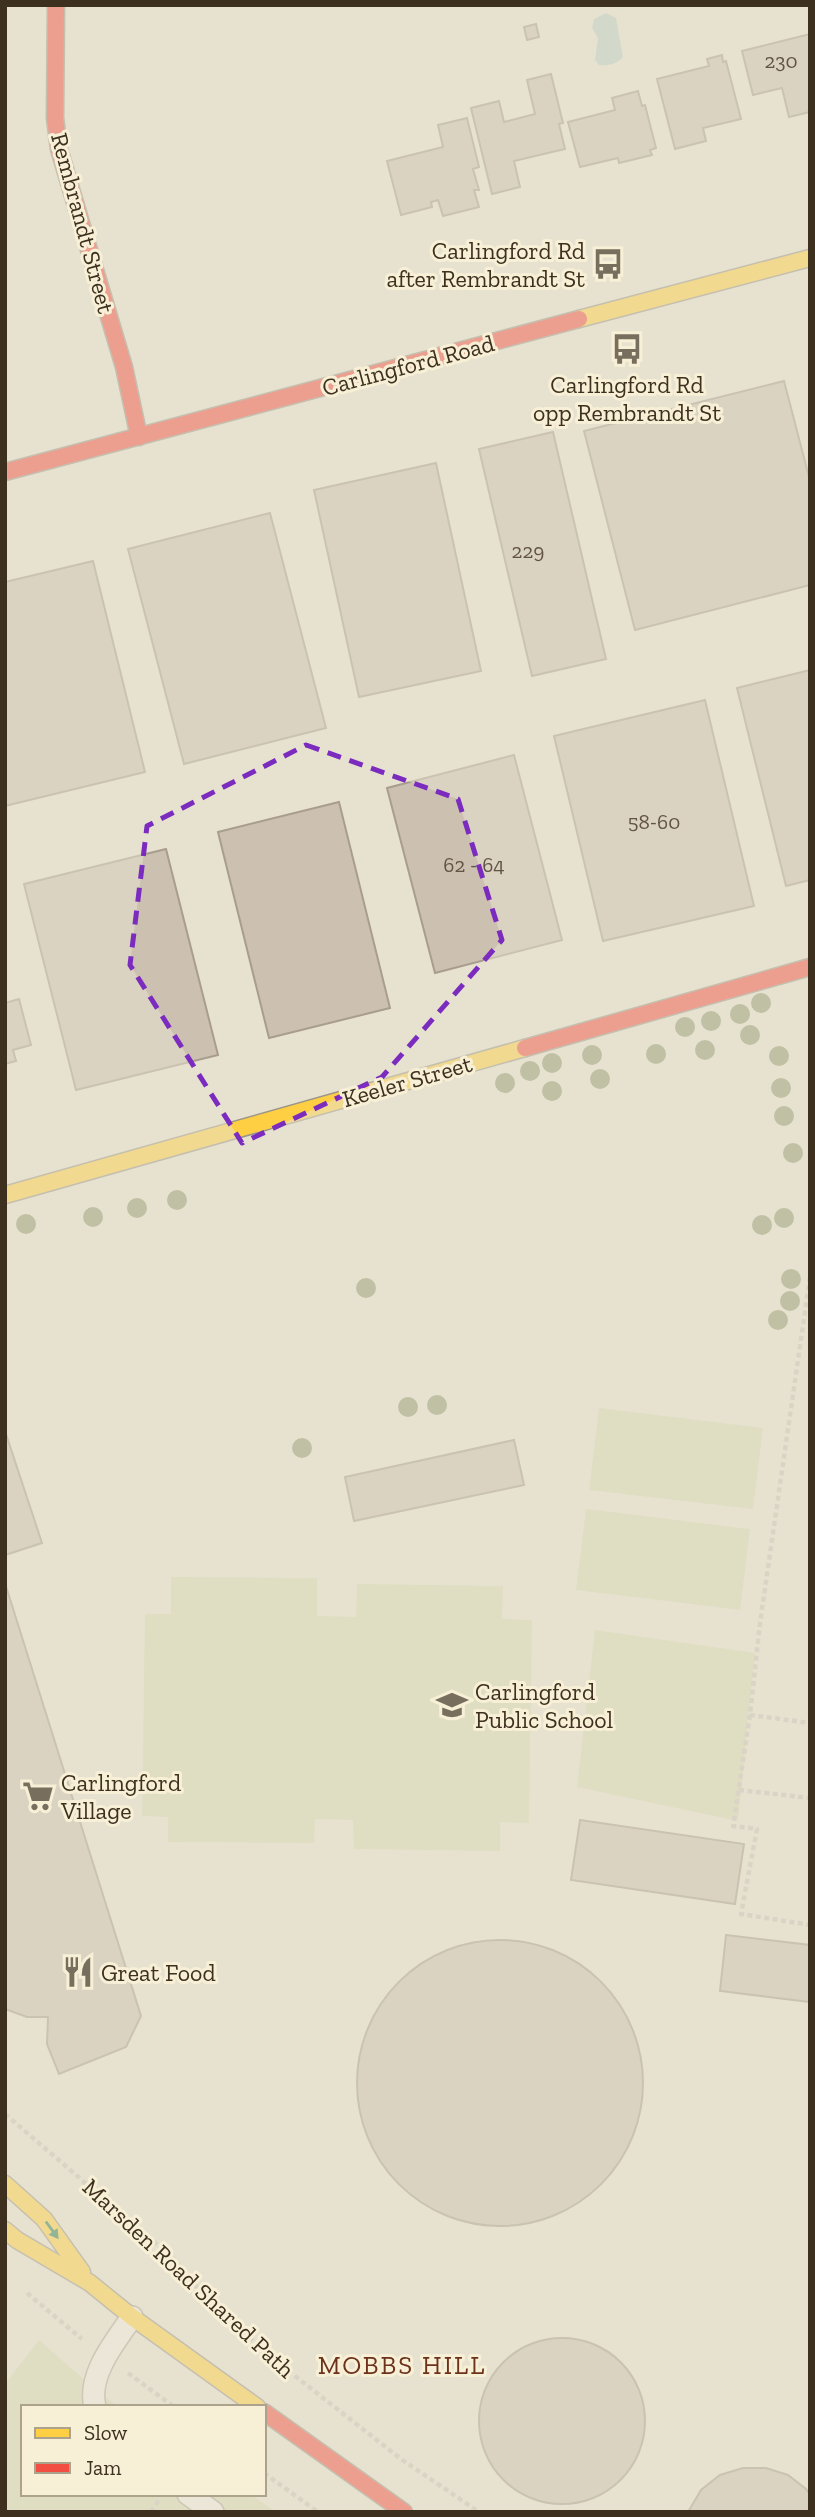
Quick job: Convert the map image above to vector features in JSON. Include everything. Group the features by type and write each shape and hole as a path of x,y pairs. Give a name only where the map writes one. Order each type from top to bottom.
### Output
{"main road":[{"name":"Rembrandt Street","path":"56,5 55,118 59,149 124,367 139,438"},
{"name":"Carlingford Road","path":"5,472 810,258"},
{"name":"Keeler Street","path":"5,1195 810,967"},
{"path":"5,2184 44,2219 90,2283"},
{"path":"5,2230 17,2240 90,2283 132,2317 254,2405"},
{"path":"266,2413 404,2512"}],"lane":[{"path":"95,2405 93,2398 106,2357 132,2317"},
{"path":"191,2496 213,2512"}],"path":[{"path":"810,1277 733,1826 757,1829 741,1914 810,1924"},
{"path":"750,1716 810,1723"},
{"path":"739,1790 810,1798"},
{"name":"Marsden Road Shared Path","path":"5,2114 174,2259 201,2292 267,2354 401,2459 479,2512"},
{"path":"266,2474 318,2512"},
{"path":"150,2512 161,2496"}],"highlighted area":[{"path":"306,745 458,799 502,940 382,1077 242,1143 130,965 147,826"}],"green space":[{"path":"599,1408 763,1428 753,1509 589,1490"},
{"path":"586,1509 750,1529 740,1610 576,1590"},
{"path":"171,1577 317,1578 317,1616 356,1617 357,1584 503,1586 502,1619 532,1620 529,1823 500,1822 500,1851 354,1849 353,1820 315,1819 314,1843 168,1842 168,1817 142,1816 145,1614 171,1614"},
{"path":"595,1630 755,1653 738,1821 577,1787"},
{"path":"39,2340 116,2405 21,2405 21,2496 253,2496 276,2512 5,2512 5,2384"}],"shaded area":[{"path":"606,13 616,18 623,57 612,64 599,65 595,60 598,38 592,28 594,19"}],"building":[{"path":"536,24 539,37 527,40 524,27"},
{"path":"810,34 810,112 789,117 782,88 753,95 742,51"},
{"path":"722,55 723,62 726,61 741,119 703,128 706,141 675,149 657,79 709,66 707,59"},
{"path":"551,74 563,123 559,124 565,149 514,161 520,187 492,194 471,108 499,101 504,122 535,114 527,80"},
{"path":"638,91 642,106 645,105 656,148 650,150 652,155 619,163 618,158 580,167 568,122 615,110 612,98"},
{"path":"467,118 479,167 473,169 479,190 474,190 479,207 443,216 438,200 431,202 432,207 401,215 387,161 443,147 438,125"},
{"path":"784,381 810,481 810,585 635,630 584,431"},
{"path":"553,432 606,659 532,676 479,449"},
{"path":"436,463 481,671 359,697 314,490"},
{"path":"270,513 326,728 184,764 128,549"},
{"path":"93,561 145,772 5,806 5,582"},
{"path":"810,670 810,880 786,886 737,688"},
{"path":"705,700 754,906 603,941 554,736"},
{"path":"514,755 562,940 435,973 387,788"},
{"path":"339,802 390,1008 269,1038 218,832"},
{"path":"166,849 218,1055 76,1090 24,884"},
{"path":"19,999 31,1045 13,1050 16,1061 5,1064 5,1003"},
{"path":"5,1431 42,1543 5,1555"},
{"path":"514,1440 524,1485 354,1521 345,1477"},
{"name":"Carlingford Village","path":"5,1583 141,2016 126,2047 59,2074 47,2044 48,2017 27,2017 5,2009"},
{"path":"580,1820 744,1844 735,1904 571,1880"},
{"path":"726,1935 810,1945 810,2002 720,1991"},
{"path":"486,1940 514,1940 542,1946 568,1956 591,1972 611,1992 633,2028 641,2055 641,2111 627,2151 611,2174 591,2194 568,2210 542,2220 514,2226 486,2226 458,2220 432,2210 409,2194 389,2174 373,2151 363,2125 357,2097 357,2069 363,2041 373,2015 389,1992 409,1972 432,1956 458,1946"},
{"path":"562,2338 594,2344 621,2362 639,2389 645,2421 639,2453 621,2480 594,2498 562,2504 530,2498 503,2480 485,2453 479,2421 485,2389 503,2362 530,2344"},
{"path":"743,2468 766,2468 788,2475 810,2495 810,2512 688,2512 701,2490 720,2475"}],"traffic: slow":[{"path":"579,319 810,258"},
{"path":"5,1195 525,1048"},
{"path":"5,2184 44,2219 82,2272"},
{"path":"5,2230 17,2240 90,2283 132,2317 254,2405"}],"traffic: jam":[{"path":"56,5 55,118 59,149 124,367 139,437"},
{"path":"5,472 579,319"},
{"path":"525,1048 810,967"},
{"path":"266,2413 404,2512"}],"place":[{"name":"Carlingford Rd after Rembrandt St","path":"608,264"},
{"name":"Carlingford Rd opp Rembrandt St","path":"627,349"},
{"name":"Carlingford Public School","path":"452,1705"},
{"name":"Carlingford Village","path":"38,1796"},
{"name":"Great Food","path":"78,1972"}],"district":[{"name":"MOBBS HILL","path":"402,2365"}]}
